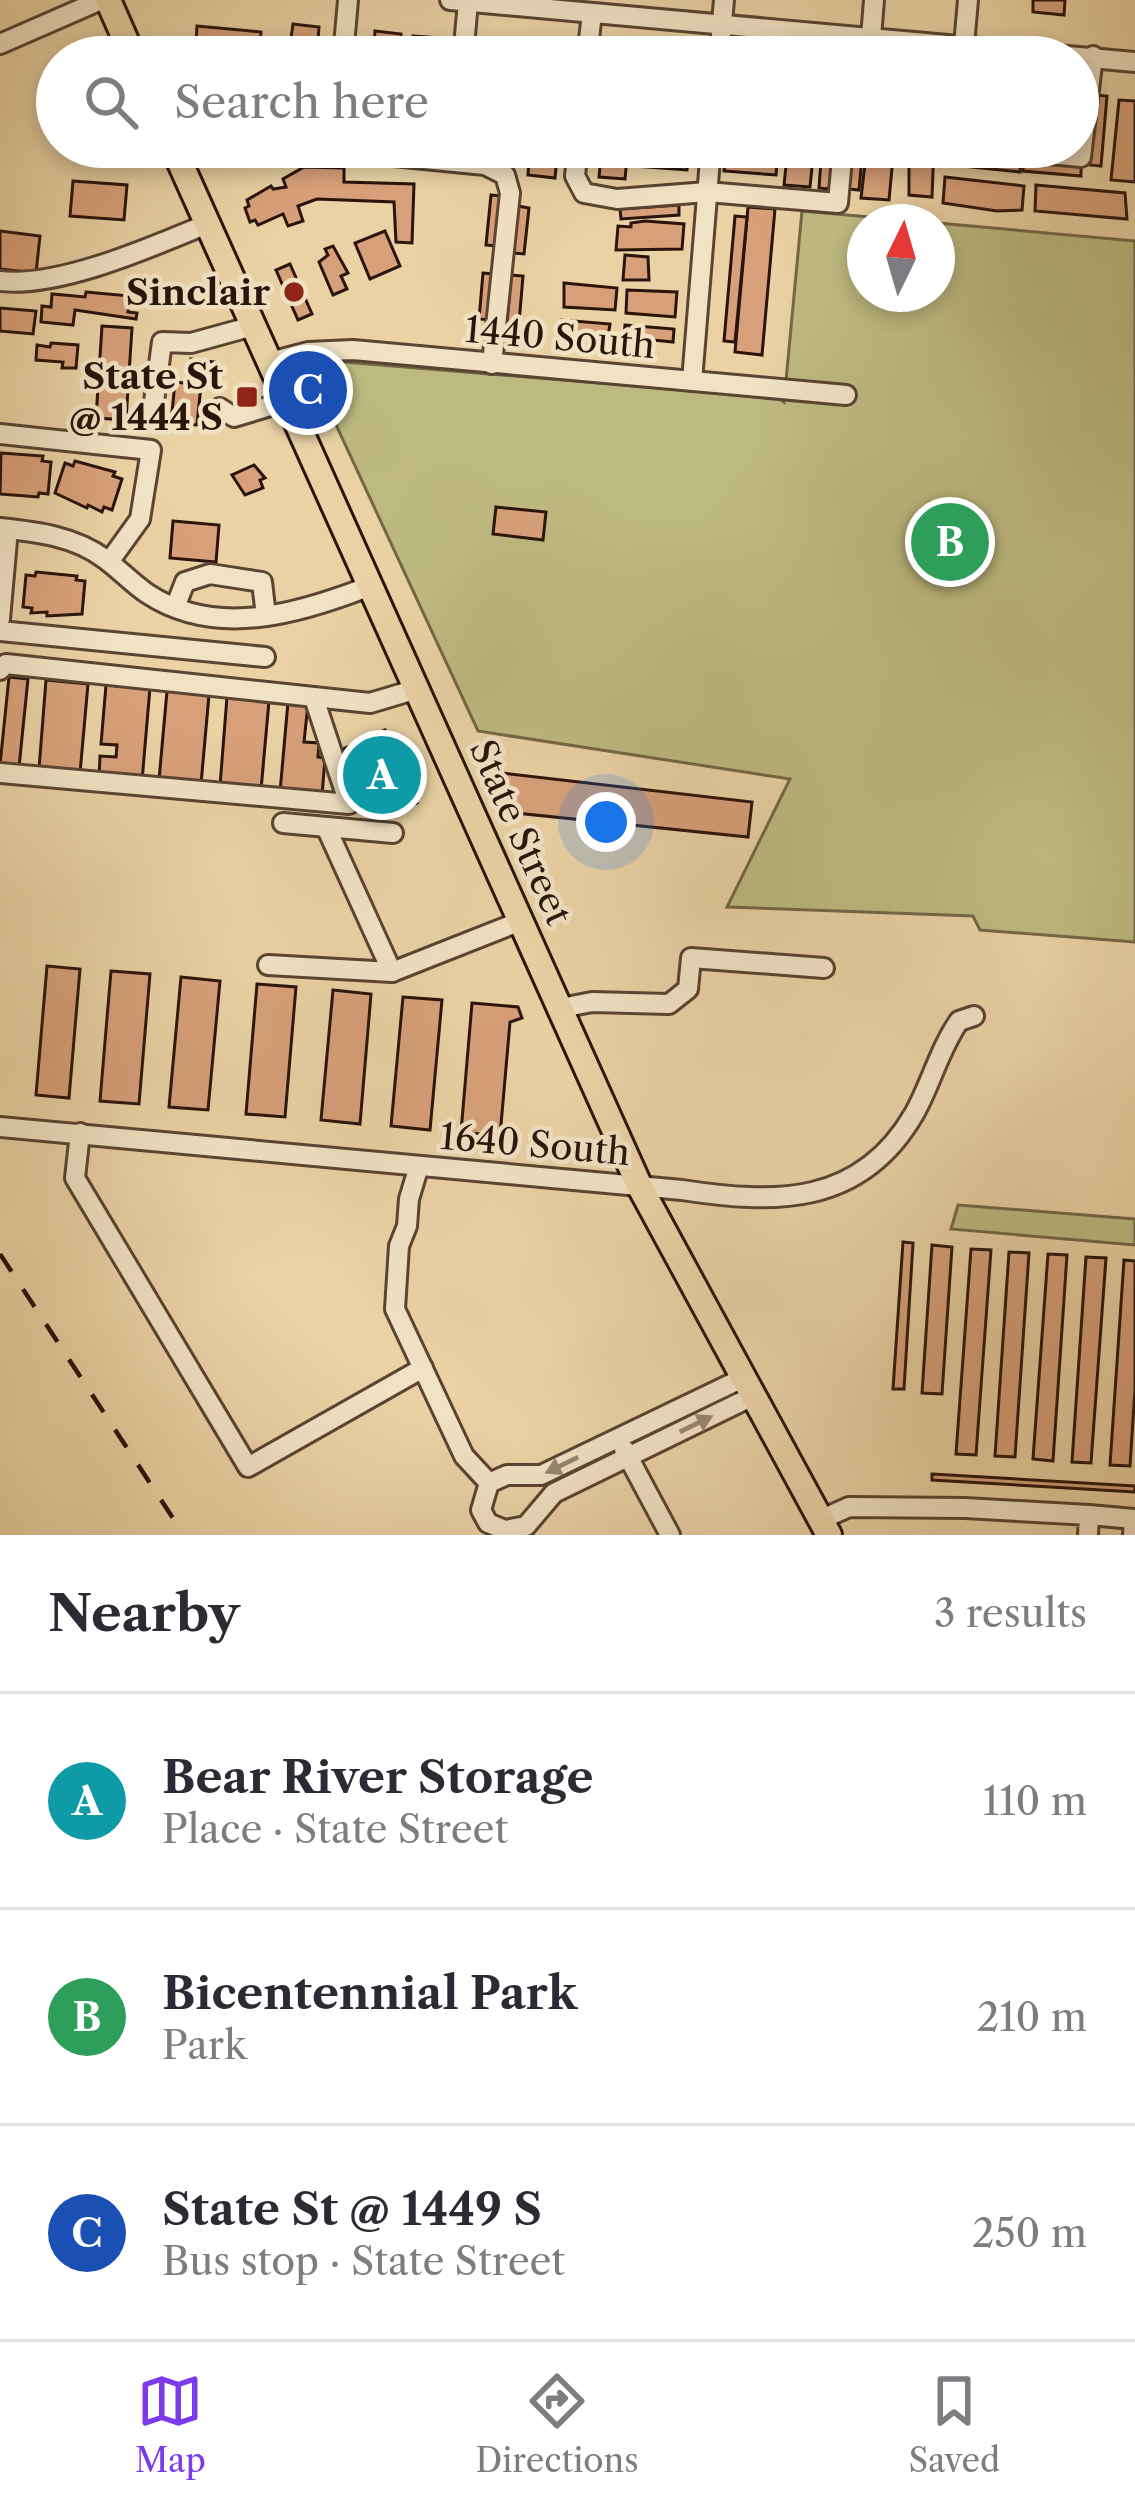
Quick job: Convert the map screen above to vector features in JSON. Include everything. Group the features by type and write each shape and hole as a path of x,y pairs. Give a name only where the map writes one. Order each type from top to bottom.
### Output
{"main road":[{"path":"104,0 122,36"},
{"name":"State Street","path":"182,168 640,1187 825,1528"}],"street":[{"path":"2,37 104,0"},
{"path":"345,36 348,0"},
{"path":"721,36 724,0"},
{"path":"466,36 470,1 551,4 592,13 862,36 874,0"},
{"path":"968,0 973,36"},
{"path":"589,36 592,13"},
{"path":"1099,57 1135,62"},
{"path":"492,364 510,193 505,175 494,168"},
{"path":"575,168 574,176 584,193 617,199 707,192 838,203 841,168"},
{"path":"692,381 709,168"},
{"path":"0,281 21,284 56,278 207,224"},
{"path":"153,409 162,342 191,343 253,326"},
{"name":"1440 South","path":"270,362 332,349 846,395"},
{"path":"220,408 234,417 287,401"},
{"path":"0,434 152,450 140,519 109,562"},
{"path":"0,619 4,529 59,536 109,562 151,596 204,615 242,619 304,612 370,586"},
{"path":"176,605 185,582 209,574 262,582 266,616"},
{"path":"0,631 266,657"},
{"path":"0,670 6,664 370,703 417,689"},
{"path":"0,773 349,804 314,698"},
{"path":"284,823 394,833"},
{"path":"326,827 392,972"},
{"path":"268,965 392,972 521,921"},
{"path":"561,1008 592,1002 669,1004 688,989 691,958 824,968"},
{"name":"1640 South","path":"0,1126 750,1200 792,1198 818,1194 869,1167 902,1132 959,1021 974,1016"},
{"path":"80,1133 75,1178 248,1467 423,1368"},
{"path":"419,1166 399,1246 395,1309 464,1456 489,1483"},
{"path":"748,1387 628,1457 554,1493 531,1531 488,1523 481,1510 489,1483 507,1474 541,1474 748,1387"},
{"path":"618,1438 670,1535"},
{"path":"825,1528 849,1508 964,1508 1089,1525 1134,1519 1133,1535"}],"shaded area":[{"path":"802,211 847,215 847,312 955,312 955,225 1135,241 1135,942 980,930 973,916 727,907 790,779 478,731 312,367 332,361 784,402"},
{"path":"958,1205 1135,1219 1135,1245 951,1229"}],"building":[{"path":"1033,0 1065,0 1064,15 1033,12"},
{"path":"293,24 319,27 318,36 291,36"},
{"path":"197,26 261,32 261,36 196,36"},
{"path":"375,31 401,34 401,36 375,36"},
{"path":"1099,95 1107,96 1099,166"},
{"path":"1119,100 1135,101 1135,182 1111,180"},
{"path":"302,168 344,168 344,182 414,184 412,243 396,242 394,202 317,199 298,206 303,221 288,226 283,214 258,225 255,220 250,222 247,200 271,186 286,187 283,179"},
{"path":"528,168 556,168 555,178 528,175"},
{"path":"600,168 626,168 625,179 599,177"},
{"path":"724,168 777,168 776,175"},
{"path":"786,168 812,168 810,187 784,185"},
{"path":"820,168 831,168 829,189 819,188"},
{"path":"850,168 861,168 859,190 848,189"},
{"path":"865,168 892,168 889,200 861,198"},
{"path":"909,168 933,168 932,197 909,195"},
{"path":"1081,168 1081,176 1023,171"},
{"path":"945,177 1024,186 1022,210 943,203"},
{"path":"73,181 127,185 124,220 70,216"},
{"path":"1036,185 1125,193 1127,219 1035,211"},
{"path":"491,195 502,196 497,246 486,245"},
{"path":"679,205 679,215 621,219 620,209"},
{"path":"518,206 529,208 524,254 512,253"},
{"path":"748,207 775,209 762,355 735,352"},
{"path":"735,216 747,217 735,342 724,341"},
{"path":"645,221 684,224 682,249 616,250 618,226"},
{"path":"0,231 40,236 36,273 0,269"},
{"path":"385,231 400,266 370,279 355,243"},
{"path":"333,246 348,273 341,276 347,289 333,295 319,262 328,255 325,249"},
{"path":"625,255 648,257 649,280 623,280"},
{"name":"Sinclair","path":"290,264 312,314 298,320 276,270"},
{"path":"483,273 495,274 491,320 479,319"},
{"path":"511,275 523,276 519,323 507,322"},
{"path":"564,283 617,288 615,310 564,307"},
{"path":"627,290 677,292 675,317 626,313"},
{"path":"86,292 130,296 128,312 137,313 136,319 75,310 73,325 41,322 42,306 51,307 52,294 85,297"},
{"path":"0,308 36,311 33,334 0,331"},
{"path":"562,320 610,324 608,336 561,332"},
{"path":"625,325 674,329 673,342 624,337"},
{"path":"102,326 132,328 126,420 96,418"},
{"path":"51,343 78,345 76,368 36,360 37,345 50,347"},
{"path":"191,359 215,362 218,376 195,378 190,374"},
{"path":"175,382 201,385 197,425 171,423"},
{"path":"1,453 43,456 42,461 51,462 48,494 0,494"},
{"path":"75,461 115,472 113,476 122,479 112,510 87,508 55,493 65,463 73,466"},
{"path":"254,465 265,478 260,480 263,488 245,495 232,475"},
{"path":"496,507 546,512 543,540 493,534"},
{"path":"173,521 219,525 216,562 170,558"},
{"path":"36,572 85,581 82,614 47,616 47,612 31,613 32,608 23,607 26,575"},
{"path":"9,677 28,679 19,767 0,765"},
{"path":"46,680 88,684 80,773 39,769"},
{"path":"106,685 150,688 142,781 99,777 100,756 116,757 117,745 101,744"},
{"path":"167,691 209,695 201,784 159,780"},
{"path":"227,697 269,701 261,790 220,786"},
{"path":"288,702 308,704 304,742 319,743 318,757 325,758 322,796 280,792"},
{"path":"385,730 417,803 382,817 379,811 374,813 357,777 366,773 361,763 351,766 343,749"},
{"path":"502,773 752,802 748,837 516,813"},
{"path":"47,966 80,969 69,1098 36,1095"},
{"path":"111,971 150,974 139,1104 100,1101"},
{"path":"181,977 220,981 208,1110 169,1107"},
{"path":"257,984 296,987 285,1117 246,1114"},
{"path":"333,990 371,994 360,1124 321,1120"},
{"path":"403,997 442,1000 430,1130 391,1126"},
{"path":"472,1003 518,1007 522,1018 510,1022 500,1136 461,1132"},
{"path":"903,1242 913,1243 904,1389 893,1389"},
{"path":"932,1245 952,1247 942,1394 922,1393"},
{"path":"971,1249 991,1250 976,1455 956,1454"},
{"path":"1009,1252 1029,1253 1015,1457 995,1456"},
{"path":"1048,1254 1067,1255 1053,1461 1033,1459"},
{"path":"1086,1257 1106,1258 1091,1463 1072,1462"},
{"path":"1124,1260 1135,1261 1130,1466 1110,1465"},
{"path":"932,1474 1135,1486 1135,1492 932,1480"}],"railway":[{"path":"0,1254 184,1535"}],"place":[{"name":"Sinclair","path":"294,292"},
{"name":"State St @ 1449 S","path":"308,390"},
{"name":"State St @ 1444 S","path":"247,397"},
{"name":"Bicentennial Park","path":"950,542"},
{"name":"Bear River Storage","path":"382,775"}]}
